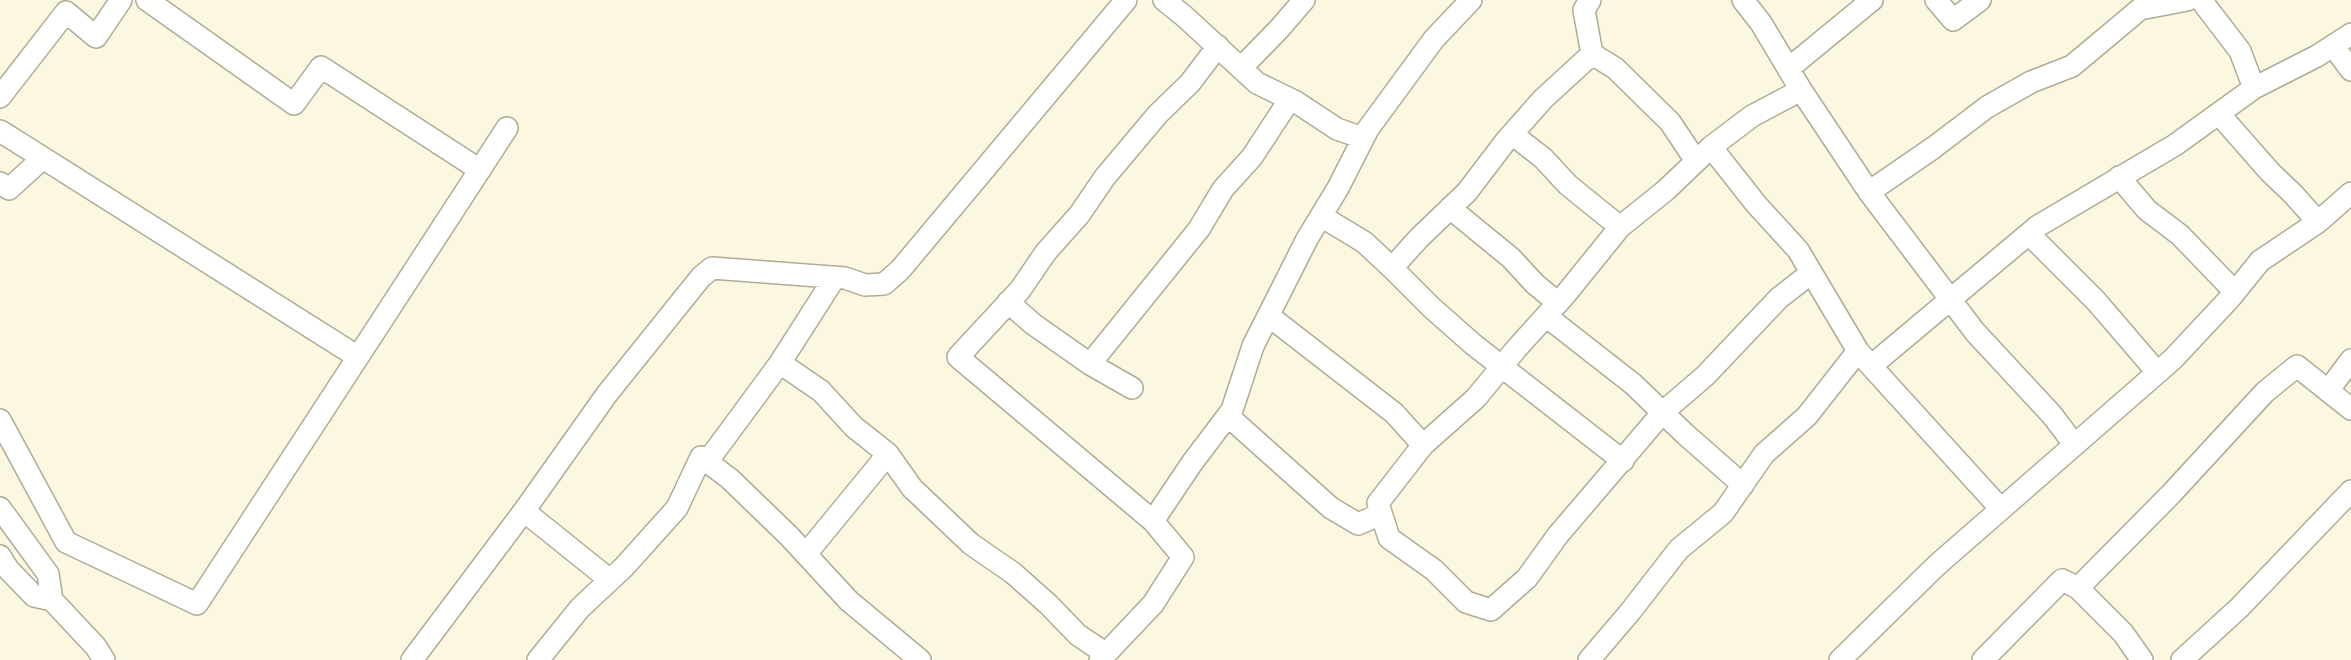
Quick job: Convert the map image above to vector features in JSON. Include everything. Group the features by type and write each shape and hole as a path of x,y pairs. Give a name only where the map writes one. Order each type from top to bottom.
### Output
{"street":[{"path":"0,97 66,12 96,37 121,0"},
{"path":"147,0 294,104 321,66 480,170"},
{"path":"412,660 524,511 607,394 701,277 712,268 845,278 865,285 884,284 900,270 1126,0"},
{"path":"1164,0 1218,46 1257,83 1290,99 1337,129 1363,138"},
{"path":"1241,68 1304,0"},
{"path":"1153,521 1192,463 1232,410 1253,346 1270,316 1307,239 1363,138 1393,92 1428,46 1471,0"},
{"path":"1590,0 1584,10 1592,54 1615,68 1756,204 1798,250 1864,358 2000,508"},
{"path":"1743,0 1761,24 1801,90 1869,192 1975,332 2052,415 2074,444"},
{"path":"1788,69 1872,0"},
{"path":"1936,0 1954,20 1980,0"},
{"path":"1869,192 1933,148 1987,107 2031,82 2072,66 2140,9 2187,0"},
{"path":"2201,0 2240,51 2254,88"},
{"path":"1589,660 1630,612 1679,549 1722,514 1764,454 1807,416 1864,358 1950,298 2029,234 2119,177 2175,145 2254,88 2351,34"},
{"path":"780,363 822,391 854,427 888,454 912,488 971,544 1013,573 1049,605 1102,657 1153,604 1183,557 1153,521 958,357 1020,290 1046,252 1079,215 1104,177 1158,114 1190,82 1218,46"},
{"path":"2332,46 2351,70"},
{"path":"1392,268 1467,192 1512,134 1592,54"},
{"path":"1801,90 1752,116 1704,154 1666,190 1620,228 1476,398 1423,445 1378,503 1389,538 1434,570 1466,602 1491,610 1527,578 1558,536 1663,412 1705,376 1779,298 1811,273"},
{"path":"1090,364 1200,229 1224,189 1252,157 1290,99"},
{"path":"2219,114 2270,172 2318,222"},
{"path":"0,420 66,542 196,604 507,128"},
{"path":"0,131 358,357"},
{"path":"1512,134 1543,158 1568,185 1620,228"},
{"path":"0,183 9,189 43,158"},
{"path":"2119,177 2148,210 2180,236 2234,292"},
{"path":"1840,660 1937,565 2173,358 2260,262 2318,222 2351,193"},
{"path":"1450,208 1511,258 1535,284 1552,310 1743,485"},
{"path":"1321,216 1364,242 1432,308 1474,345 1503,365 1623,461"},
{"path":"2029,234 2096,301 2157,372"},
{"path":"707,462 780,363 835,277"},
{"path":"1008,302 1033,324 1090,364 1132,388"},
{"path":"1270,316 1394,412 1423,445"},
{"path":"2328,391 2351,360"},
{"path":"2078,588 2171,494 2265,392 2297,366 2351,409"},
{"path":"1228,416 1331,508 1358,524 1382,514"},
{"path":"806,554 888,454"},
{"path":"538,660 580,608 610,580 677,508 701,457 730,479 806,554 849,601 920,660"},
{"path":"2182,660 2238,608 2351,491"},
{"path":"0,508 48,574 52,600 100,653 118,660"},
{"path":"524,511 610,580"},
{"path":"0,556 8,569 34,596 52,600"},
{"path":"1983,660 2062,580 2078,588 2123,633 2142,660"}]}
